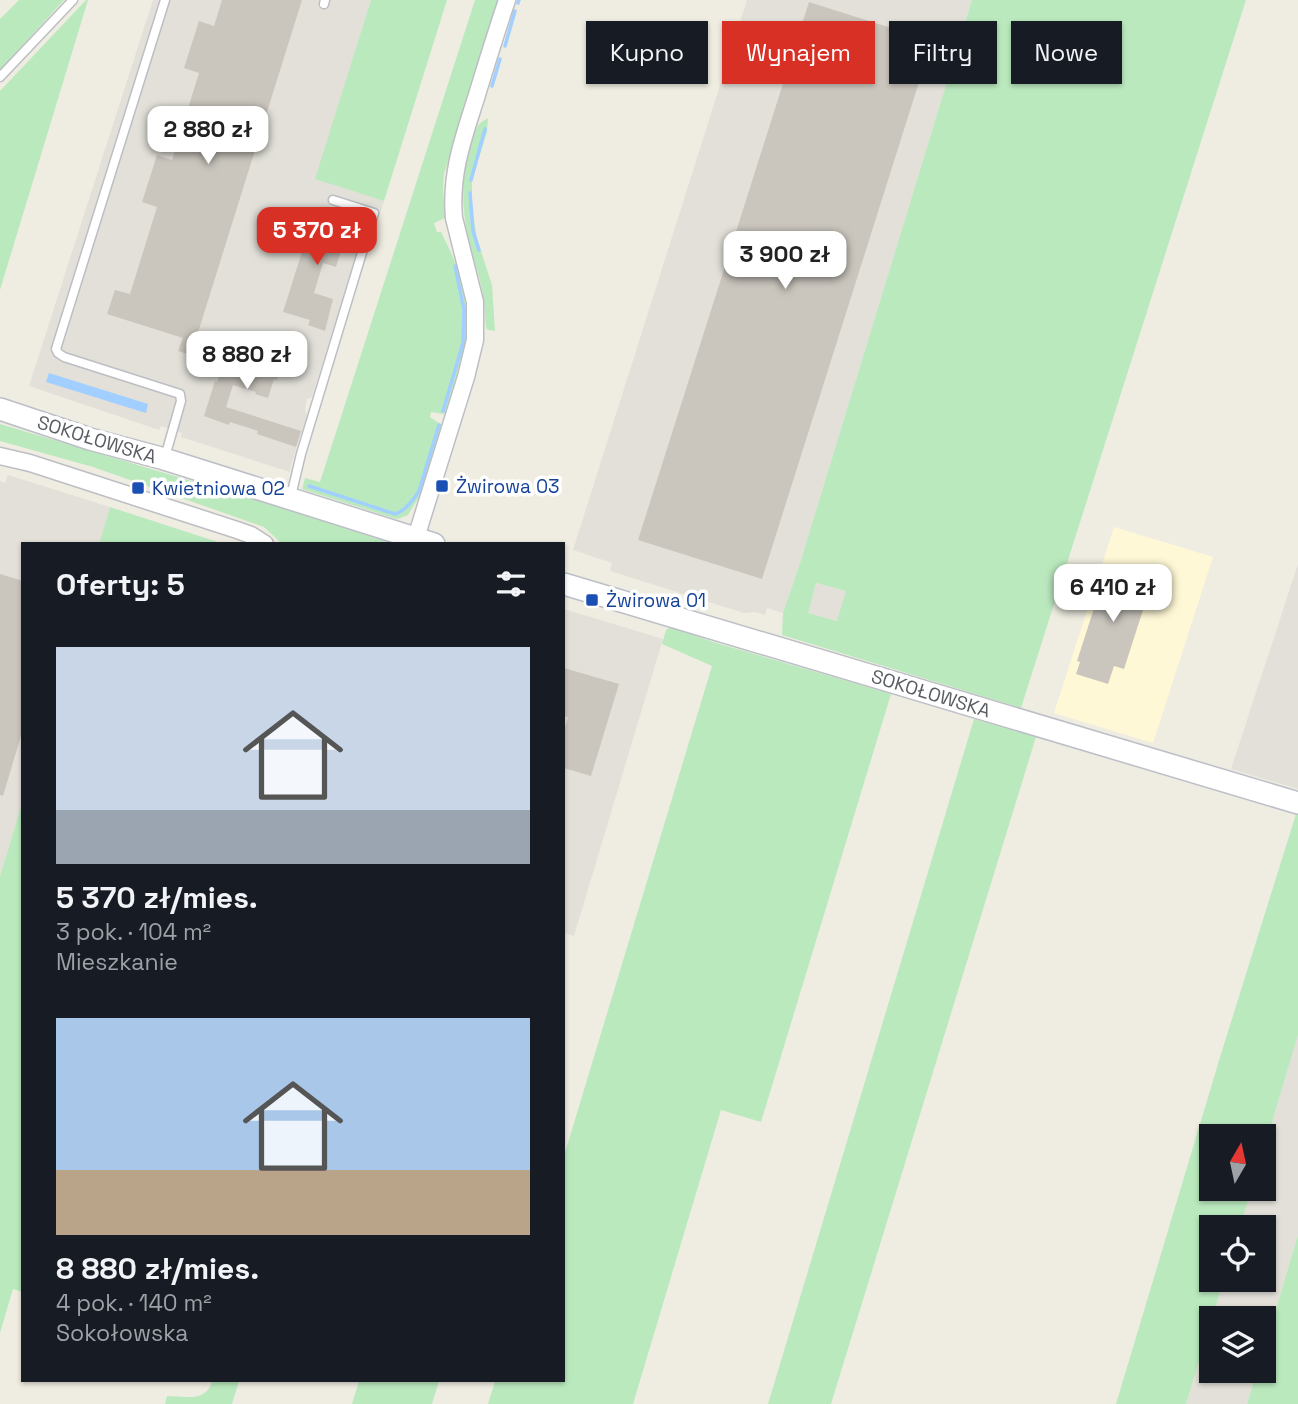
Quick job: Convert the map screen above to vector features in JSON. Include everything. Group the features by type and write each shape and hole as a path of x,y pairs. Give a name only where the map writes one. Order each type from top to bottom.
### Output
{"street":[{"path":"421,542 475,340 475,302 454,218 454,177 507,0"},
{"name":"SOKOŁOWSKA","path":"0,409 421,542"},
{"path":"0,456 30,463 237,530 262,542"},
{"name":"SOKOŁOWSKA","path":"565,584 1298,803"}],"lane":[{"path":"0,77 73,0"},
{"path":"165,0 56,349 64,357 180,394 181,401 165,459"},
{"path":"290,499 301,454 374,213 333,200"}],"shaded area":[{"path":"153,0 371,0 316,179 384,201 364,264 354,262 312,397 307,399 307,415 290,472 181,437 182,433 161,426 159,430 29,386"},
{"path":"747,0 972,0 966,21 889,21 889,84 946,84 783,613 767,608 765,615 744,613 610,571 612,563 573,550 722,79 722,84 875,84 875,21 740,21"},
{"path":"8,475 110,507 100,542 21,542 21,807 0,876 0,481 5,483"},
{"path":"1114,527 1213,557 1153,743 1054,713"},
{"path":"1298,564 1298,789 1231,769"},
{"path":"816,583 846,591 838,621 807,613"},
{"path":"565,609 663,639 574,936 565,933"},
{"path":"1298,1035 1298,1235 1276,1309 1276,1306 1216,1306 1220,1292 1276,1292 1276,1215 1244,1215 1248,1201 1276,1201 1276,1124 1271,1124"},
{"path":"1199,1361 1199,1383 1253,1383 1247,1404 1186,1404"}],"green space":[{"path":"19,0 64,0 0,70 0,19"},
{"path":"88,0 0,290 0,91"},
{"path":"371,0 447,0 384,201 315,179"},
{"path":"475,0 499,0 444,174 445,218 434,223 447,245 462,285 467,313 466,342 447,411 444,414 431,412 430,417 442,425 421,494 408,515 398,519 302,489 305,478 320,482"},
{"path":"972,0 1246,0 1021,708 782,635 783,613 946,84 997,84 997,21 966,21","holes":["816,583 846,591 837,621 808,613"]},
{"path":"488,118 487,132 472,180 472,207 477,239 492,285 495,331 486,328 482,290 468,236 463,199 464,174 472,138 477,126"},
{"path":"0,424 388,542 280,542 264,527 93,467 0,441"},
{"path":"110,507 218,542 100,542"},
{"path":"672,626 688,629 687,633 718,644 891,694 761,1122 721,1110 633,1404 488,1404 495,1382 565,1382 565,1153 712,666 662,644 666,630"},
{"path":"974,719 1036,737 831,1404 768,1404"},
{"path":"21,807 21,1291 13,1289 0,1333 0,876"},
{"path":"1296,814 1298,1035 1271,1124 1200,1124"},
{"path":"1199,1127 1199,1201 1248,1201 1244,1215 1199,1215 1199,1292 1220,1292 1216,1306 1199,1306 1199,1361 1186,1404 1116,1404"},
{"path":"1298,1235 1298,1404 1247,1404 1253,1383 1276,1383 1276,1309"},
{"path":"212,1382 239,1382 232,1404 165,1404 167,1396 194,1397 205,1393"},
{"path":"359,1382 439,1382 432,1404 352,1404"}],"water":[{"path":"49,373 148,404 146,413 46,382"}],"building":[{"path":"222,0 302,0 191,355 178,351 183,338 107,314 115,290 130,294 157,207 142,202 157,155 172,160 199,73 184,68 199,21 214,26"},
{"path":"809,2 869,21 803,21"},
{"path":"875,23 889,27 889,84 918,84 762,579 638,540 783,84 875,84"},
{"path":"316,207 351,218 336,267 323,263 314,293 333,299 325,331 308,325 310,320 283,312"},
{"path":"234,333 256,341 251,356 281,366 268,398 233,385 226,407 301,431 296,447 257,434 258,431 204,416"},
{"path":"1108,565 1153,579 1124,669 1114,666 1108,684 1076,674 1080,662 1077,661"},
{"path":"0,574 21,580 21,736 3,796 0,795"},
{"path":"565,668 619,684 591,776 565,768 565,728 568,717 565,716"}],"waterway":[{"path":"505,46 515,11"},
{"path":"492,86 500,59"},
{"path":"471,180 485,129"},
{"path":"470,193 473,231 479,250"},
{"path":"443,411 463,343 464,310 455,266"},
{"path":"309,486 395,514 409,504 419,491 439,425"}],"place":[{"name":"Żwirowa 03","path":"442,486"},
{"name":"Kwietniowa 02","path":"138,488"},
{"name":"Żwirowa 01","path":"592,600"}]}
